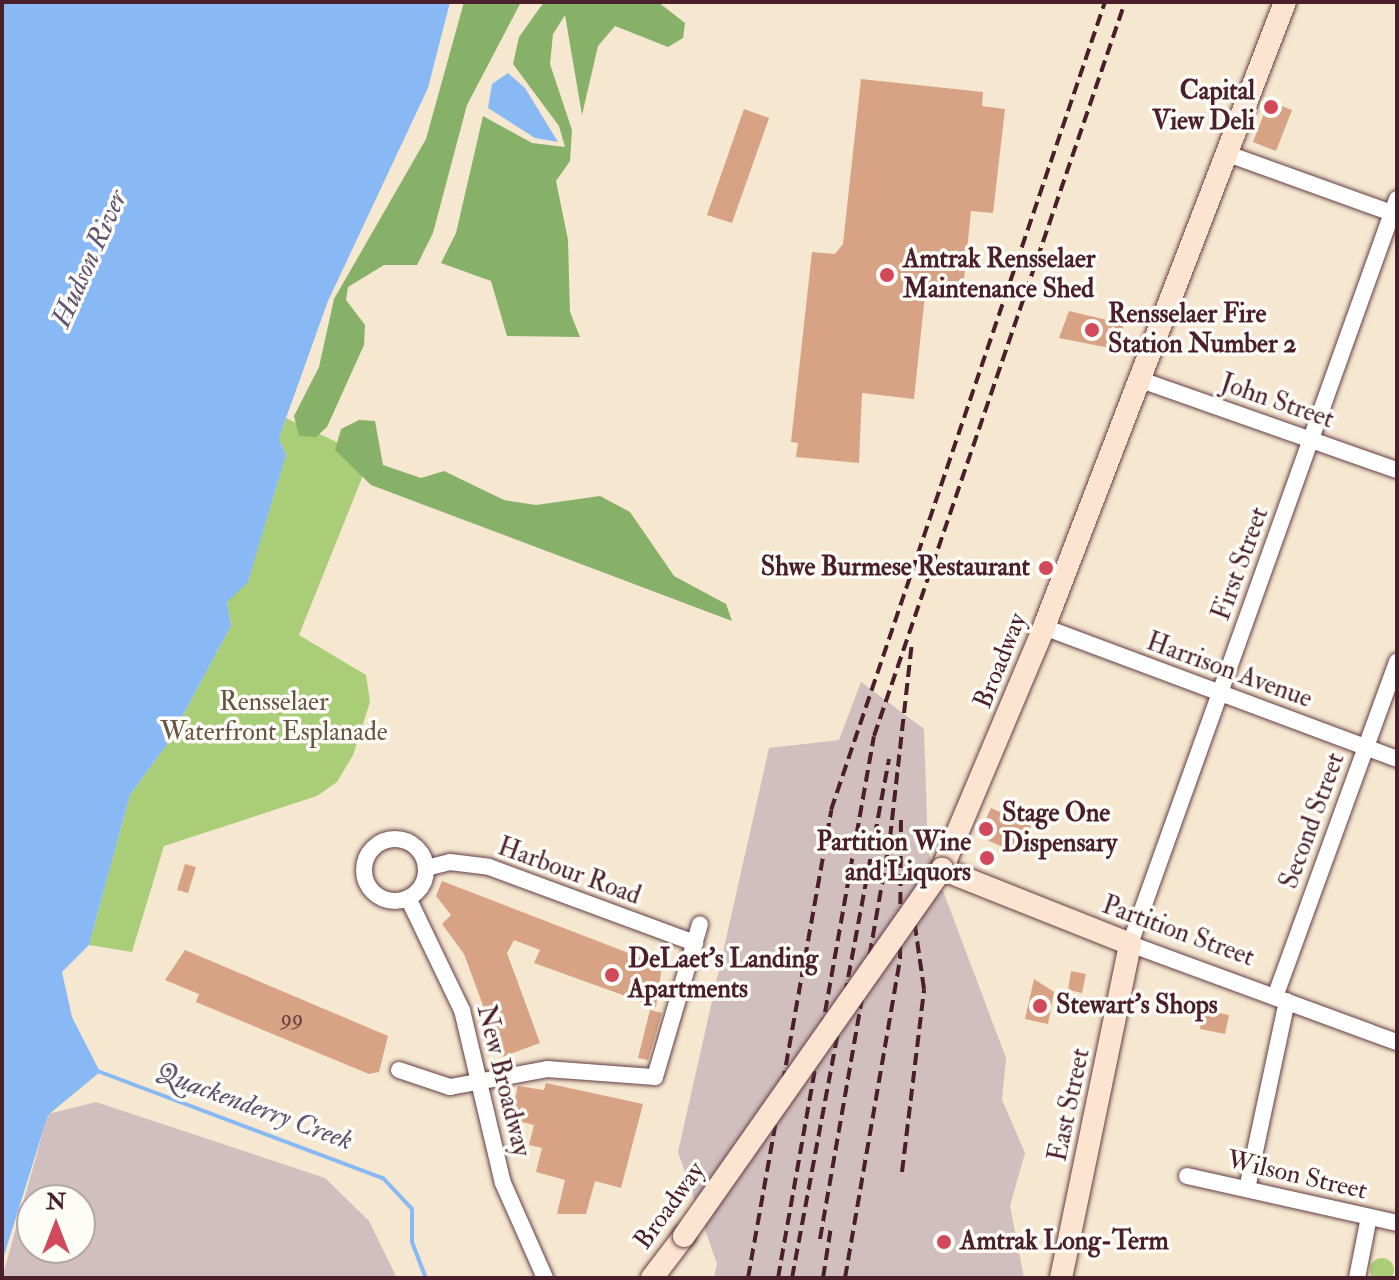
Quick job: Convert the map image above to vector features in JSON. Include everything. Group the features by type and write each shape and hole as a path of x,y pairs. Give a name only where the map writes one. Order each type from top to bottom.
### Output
{"street":[{"name":"Broadway","path":"652,1278 942,869 1044,627 1285,2"},
{"path":"1228,154 1395,209"},
{"name":"First Street","path":"1130,944 1395,209"},
{"name":"John Street","path":"1141,380 1397,470"},
{"name":"Harrison Avenue","path":"1044,627 1397,759"},
{"name":"Second Street","path":"1247,1189 1281,999 1397,662"},
{"path":"383,841 403,841 420,851 426,868 408,898 390,901 372,891 364,877 367,855 383,841"},
{"name":"Harbour Road","path":"426,868 450,862 489,867 695,943"},
{"name":"Partition Street","path":"942,869 1130,944 1397,1042"},
{"name":"New Broadway","path":"408,898 456,993 482,1081 503,1183 545,1278"},
{"path":"399,1070 441,1085 558,1068 655,1077 700,924"},
{"name":"East Street","path":"1061,1278 1130,944"},
{"name":"Wilson Street","path":"1187,1176 1397,1223"},
{"path":"1357,1278 1369,1217"}],"shaded area":[{"path":"861,682 924,729 928,851 1006,1058 1002,1100 1025,1153 1010,1206 1024,1278 714,1278 717,1264 678,1152 769,748 839,740"},
{"path":"96,1102 325,1178 369,1221 397,1278 2,1278 16,1228 16,1264 96,1264 96,1184 28,1184 48,1114"}],"green space":[{"path":"464,2 521,2 467,105 433,233 417,265 384,265 348,287 346,300 365,325 364,345 327,427 316,437 299,436 294,416 319,367 334,299 426,139"},
{"path":"544,2 658,2 685,23 683,38 668,47 615,26 598,46 582,115 565,15 553,34 550,64 572,130 570,161 556,181 568,240 570,312 580,337 507,336 491,281 441,263 456,233 483,116 532,143 565,147 559,126 513,64 519,37"},
{"name":"Rensselaer Waterfront Esplanade","path":"286,418 370,458 299,635 366,675 370,702 353,755 337,782 317,796 164,846 132,952 89,945 130,795 168,743 231,626 227,601 248,581 286,455 279,439"},
{"path":"359,420 375,421 383,465 421,478 444,471 504,500 536,505 600,496 630,512 674,576 726,604 732,621 371,485 335,450 341,429"},
{"path":"1382,1258 1391,1261 1394,1270 1391,1279 1382,1282 1373,1279 1370,1270 1373,1261"}],"water":[{"name":"Hudson River","path":"2,2 450,2 428,88 328,301 286,418 279,439 286,455 248,582 227,602 231,626 168,743 130,795 89,945 62,972 72,1017 100,1072 48,1115 26,1184 16,1184 16,1217 2,1262"},
{"path":"508,73 525,88 558,142 535,138 488,108 492,84"}],"building":[{"name":"Amtrak Rensselaer Maintenance Shed","path":"861,79 983,92 982,106 1005,109 993,213 971,211 962,299 925,295 914,399 862,393 859,463 796,457 798,443 791,442 812,252 835,254 843,244"},
{"path":"1269,101 1292,110 1276,151 1253,142"},
{"path":"744,109 769,118 732,223 707,215"},
{"name":"Rensselaer Fire Station Number 2","path":"1069,311 1124,324 1115,349 1059,338"},
{"path":"991,808 1031,826 1029,849 1019,854 978,836"},
{"path":"185,864 196,867 188,893 177,890"},
{"name":"DeLaet's Landing Apartments","path":"442,881 662,966 656,1007 534,963 540,950 514,940 507,953 540,1043 502,1057 464,954 442,924 451,915 436,896"},
{"path":"185,950 388,1036 379,1072 369,1074 196,1002 199,994 165,980"},
{"path":"1071,971 1086,974 1082,993 1068,990"},
{"name":"Stewart's Shops","path":"1034,979 1054,992 1048,1024 1025,1019"},
{"path":"650,1010 662,1013 648,1060 638,1058"},
{"path":"1204,1010 1229,1015 1225,1034 1200,1029"},
{"path":"546,1083 643,1104 621,1188 595,1181 586,1214 557,1214 565,1180 536,1172 542,1148 529,1145 534,1125 510,1119 518,1086 544,1090"}],"waterway":[{"name":"Quackenderry Creek","path":"95,1070 383,1178 412,1209 412,1242 426,1278"}],"railway":[{"path":"748,1278 831,810 1105,2"},
{"path":"778,1278 874,736 1125,2"},
{"path":"820,1239 890,838 912,642"},
{"path":"792,1278 889,759"},
{"path":"845,1278 900,958 901,820"},
{"path":"902,1172 924,989 911,898"},
{"path":"823,1278 831,1227"}],"place":[{"name":"Capital View Deli","path":"1271,107"},
{"name":"Amtrak Rensselaer Maintenance Shed","path":"887,275"},
{"name":"Rensselaer Fire Station Number 2","path":"1092,330"},
{"name":"Shwe Burmese Restaurant","path":"1046,568"},
{"name":"Stage One Dispensary","path":"986,829"},
{"name":"Partition Wine and Liquors","path":"987,858"},
{"name":"DeLaet's Landing Apartments","path":"612,975"},
{"name":"Stewart's Shops","path":"1040,1006"},
{"name":"Amtrak Long-Term","path":"944,1242"}]}
